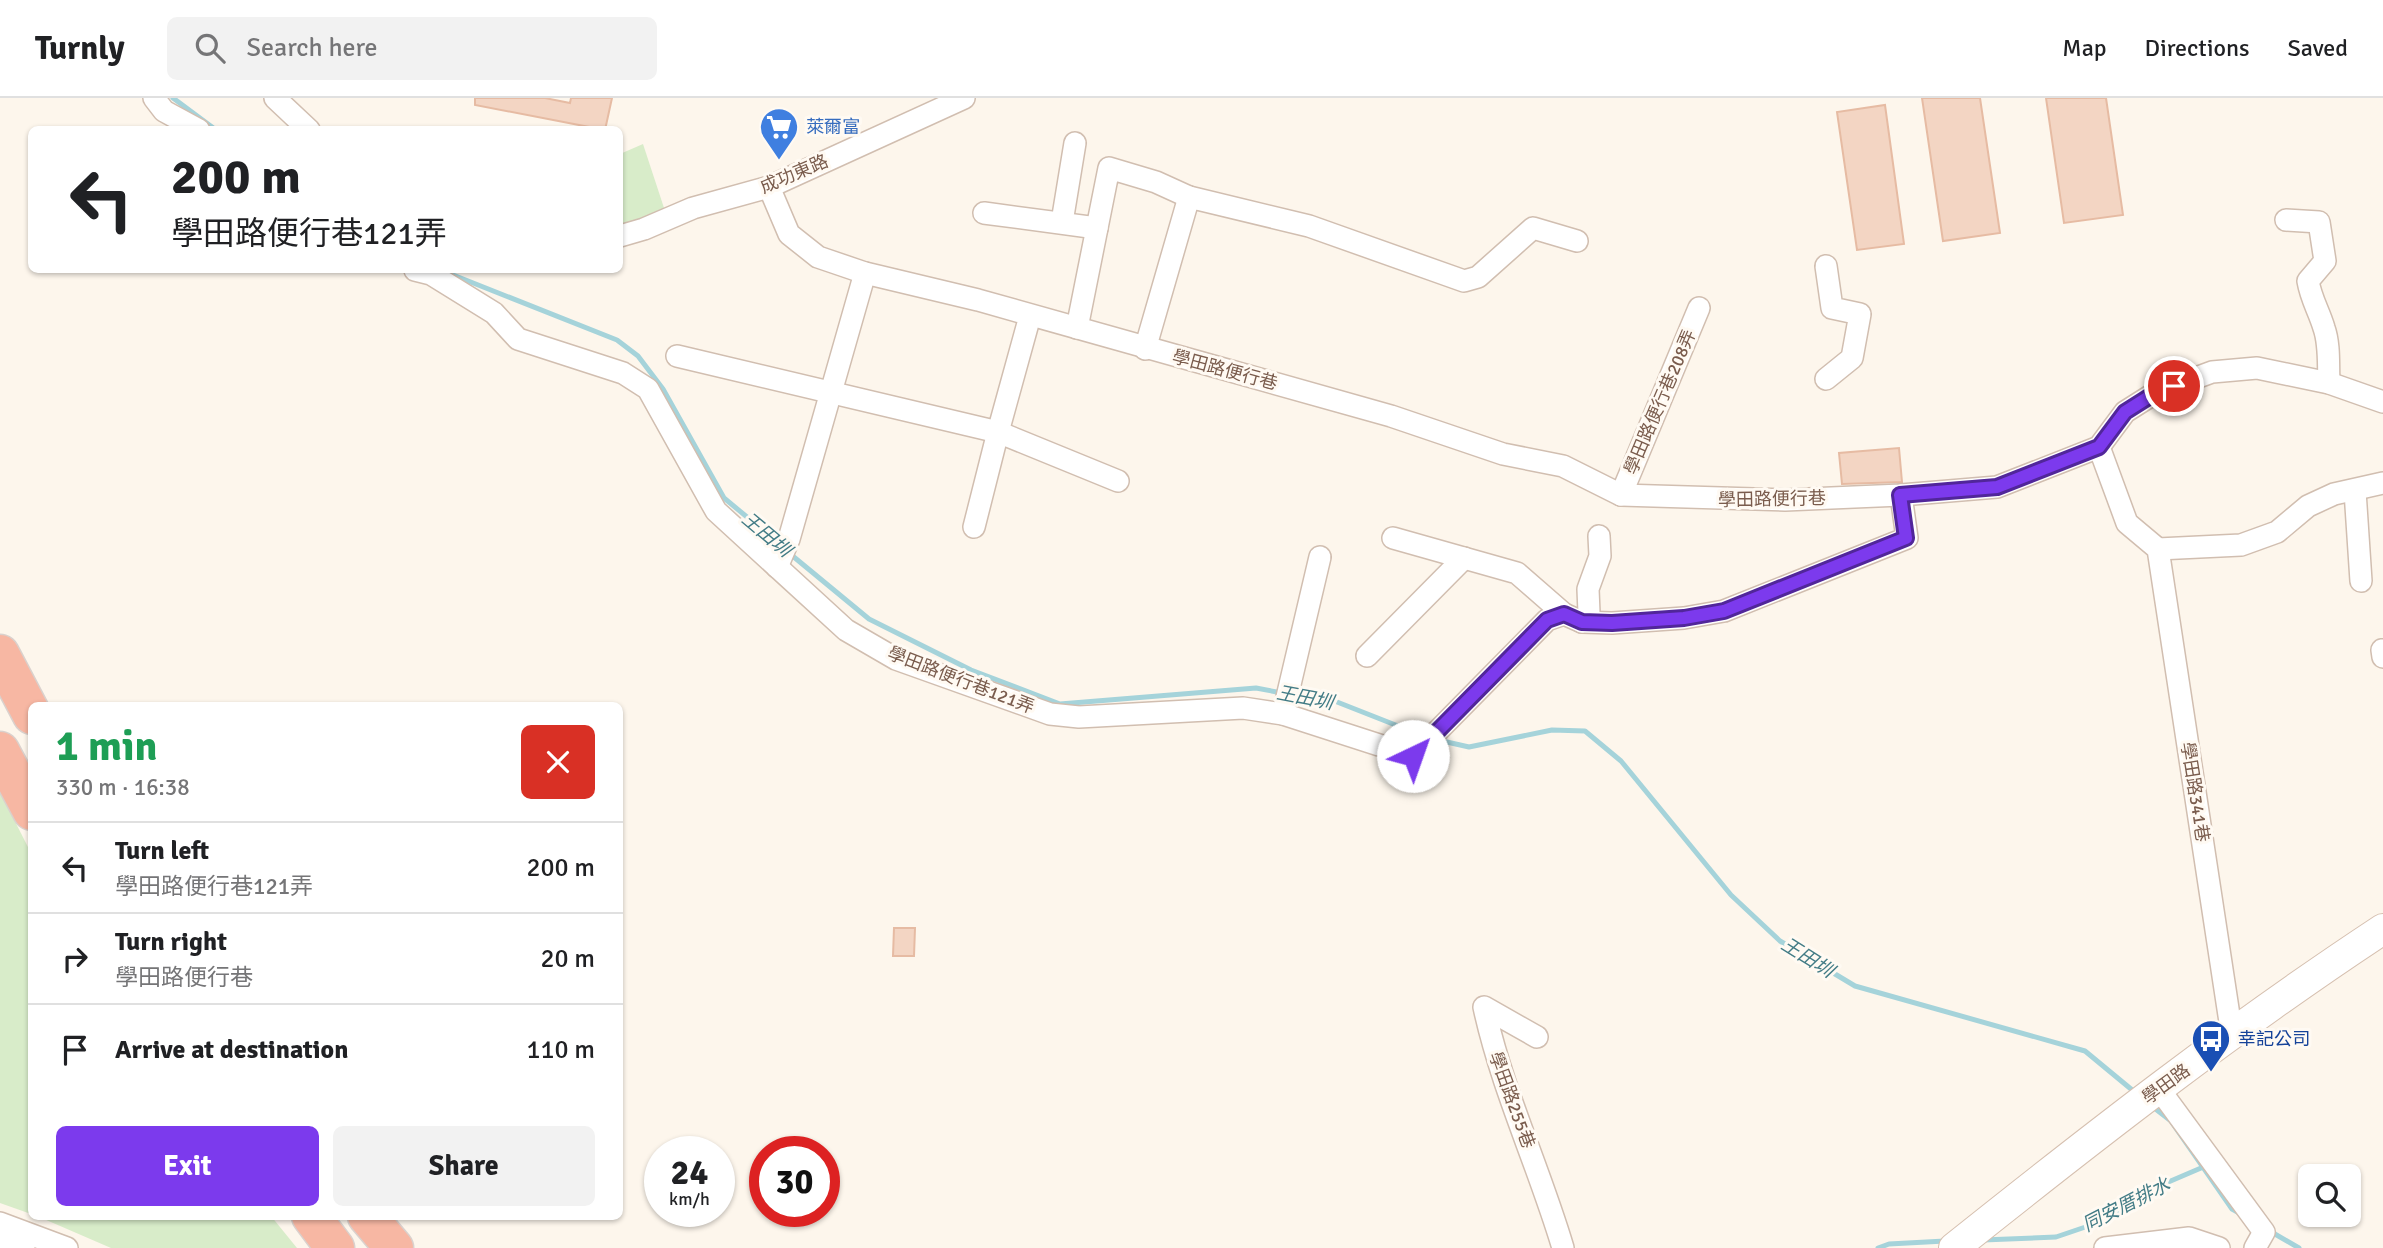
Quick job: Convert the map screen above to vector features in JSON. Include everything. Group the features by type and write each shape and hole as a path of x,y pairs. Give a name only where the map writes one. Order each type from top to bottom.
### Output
{"highway":[{"path":"0,653 28,707"},
{"path":"0,751 28,804"},
{"path":"314,1220 335,1248"},
{"path":"370,1220 394,1248"}],"main road":[{"name":"學田路","path":"1954,1248 2300,984 2383,929"}],"street":[{"path":"153,98 164,111 192,126"},
{"path":"275,98 305,126"},
{"name":"成功東路","path":"623,235 693,208 769,187 964,98"},
{"path":"1062,222 1075,143"},
{"path":"1077,328 1109,168 1156,182 1189,197 1309,226 1464,281 1478,277 1533,228 1577,241"},
{"name":"學田路便行巷","path":"769,187 789,234 818,257 865,273 1077,328 1391,416 1503,454 1563,466 1621,495 1725,501 1900,495 1997,487 2099,447"},
{"path":"1145,349 1189,197"},
{"path":"984,213 1097,228"},
{"path":"2286,220 2319,222 2325,261 2308,281 2311,299 2325,328 2329,383"},
{"path":"1826,266 1832,308 1860,314 1852,358 1826,379"},
{"name":"學田路便行巷121弄","path":"427,273 494,313 518,339 623,373 648,389 716,511 846,630 896,659 1050,715 1079,717 1243,708 1283,714 1413,756 1547,620 1573,618"},
{"path":"777,567 789,539 865,273"},
{"name":"學田路便行巷208弄","path":"1621,495 1699,308"},
{"path":"974,527 1030,316"},
{"path":"677,356 998,432 1118,481"},
{"path":"2383,402 2329,383 2257,369 2212,372 2155,393 2125,412 2099,447 2127,523 2158,549 2241,545 2277,532 2308,506 2334,494 2383,484"},
{"path":"2355,491 2361,582"},
{"path":"1392,538 1517,573 1573,618 1660,620 1724,611 1906,538 1900,495"},
{"path":"1573,618 1589,613 1588,589 1600,556 1600,536"},
{"name":"學田路341巷","path":"2158,549 2232,1035"},
{"path":"1283,714 1320,556"},
{"path":"1367,656 1464,558"},
{"name":"學田路255巷","path":"1537,1037 1484,1007 1495,1057 1545,1188 1563,1248"},
{"path":"2159,1089 2264,1231 2255,1248"},
{"path":"0,1223 67,1248"},
{"path":"2105,1248 2189,1238 2219,1248"},
{"path":"0,1240 24,1248"}],"green space":[{"path":"643,144 666,214 623,230 623,153"},
{"path":"0,792 28,847 28,1213 0,1203"},
{"path":"46,1220 274,1220 297,1248 111,1248"}],"building":[{"path":"475,98 545,98 570,103 571,98 612,98 606,126 584,126 475,105"},
{"path":"1922,98 1980,98 2000,233 1943,241"},
{"path":"2046,98 2106,98 2123,215 2064,223"},
{"path":"1885,105 1904,244 1857,250 1837,112"},
{"path":"1899,448 1902,482 1842,484 1839,453"},
{"path":"894,928 915,928 914,956 893,956"}],"waterway":[{"name":"王田圳","path":"173,98 211,126"},
{"name":"王田圳","path":"448,273 617,340 638,356 663,389 724,498 782,546"},
{"name":"王田圳","path":"789,553 869,619 971,670 1060,704 1256,688 1282,693"},
{"name":"王田圳","path":"1292,694 1332,700 1426,737"},
{"name":"王田圳","path":"1438,740 1469,747 1552,730 1585,731 1621,761 1731,895 1780,941 1855,986 2085,1051 2137,1094"},
{"name":"王田圳","path":"2153,1107 2171,1121 2232,1209 2241,1214"},
{"name":"同安厝排水","path":"1983,1240 2056,1237 2103,1221 2152,1189 2201,1168"},
{"name":"同安厝排水","path":"2268,1230 2299,1248"},
{"name":"同安厝排水","path":"1878,1248 1889,1244 1945,1241"}],"place":[{"name":"萊爾富","path":"779,161"},
{"name":"幸記公司","path":"2211,1073"}],"route":[{"path":"1413,756 1547,620 1564,614 1582,622 1612,623 1684,618 1724,611 1906,538 1900,495 1997,487 2099,447 2125,412 2155,393 2174,386"}]}
